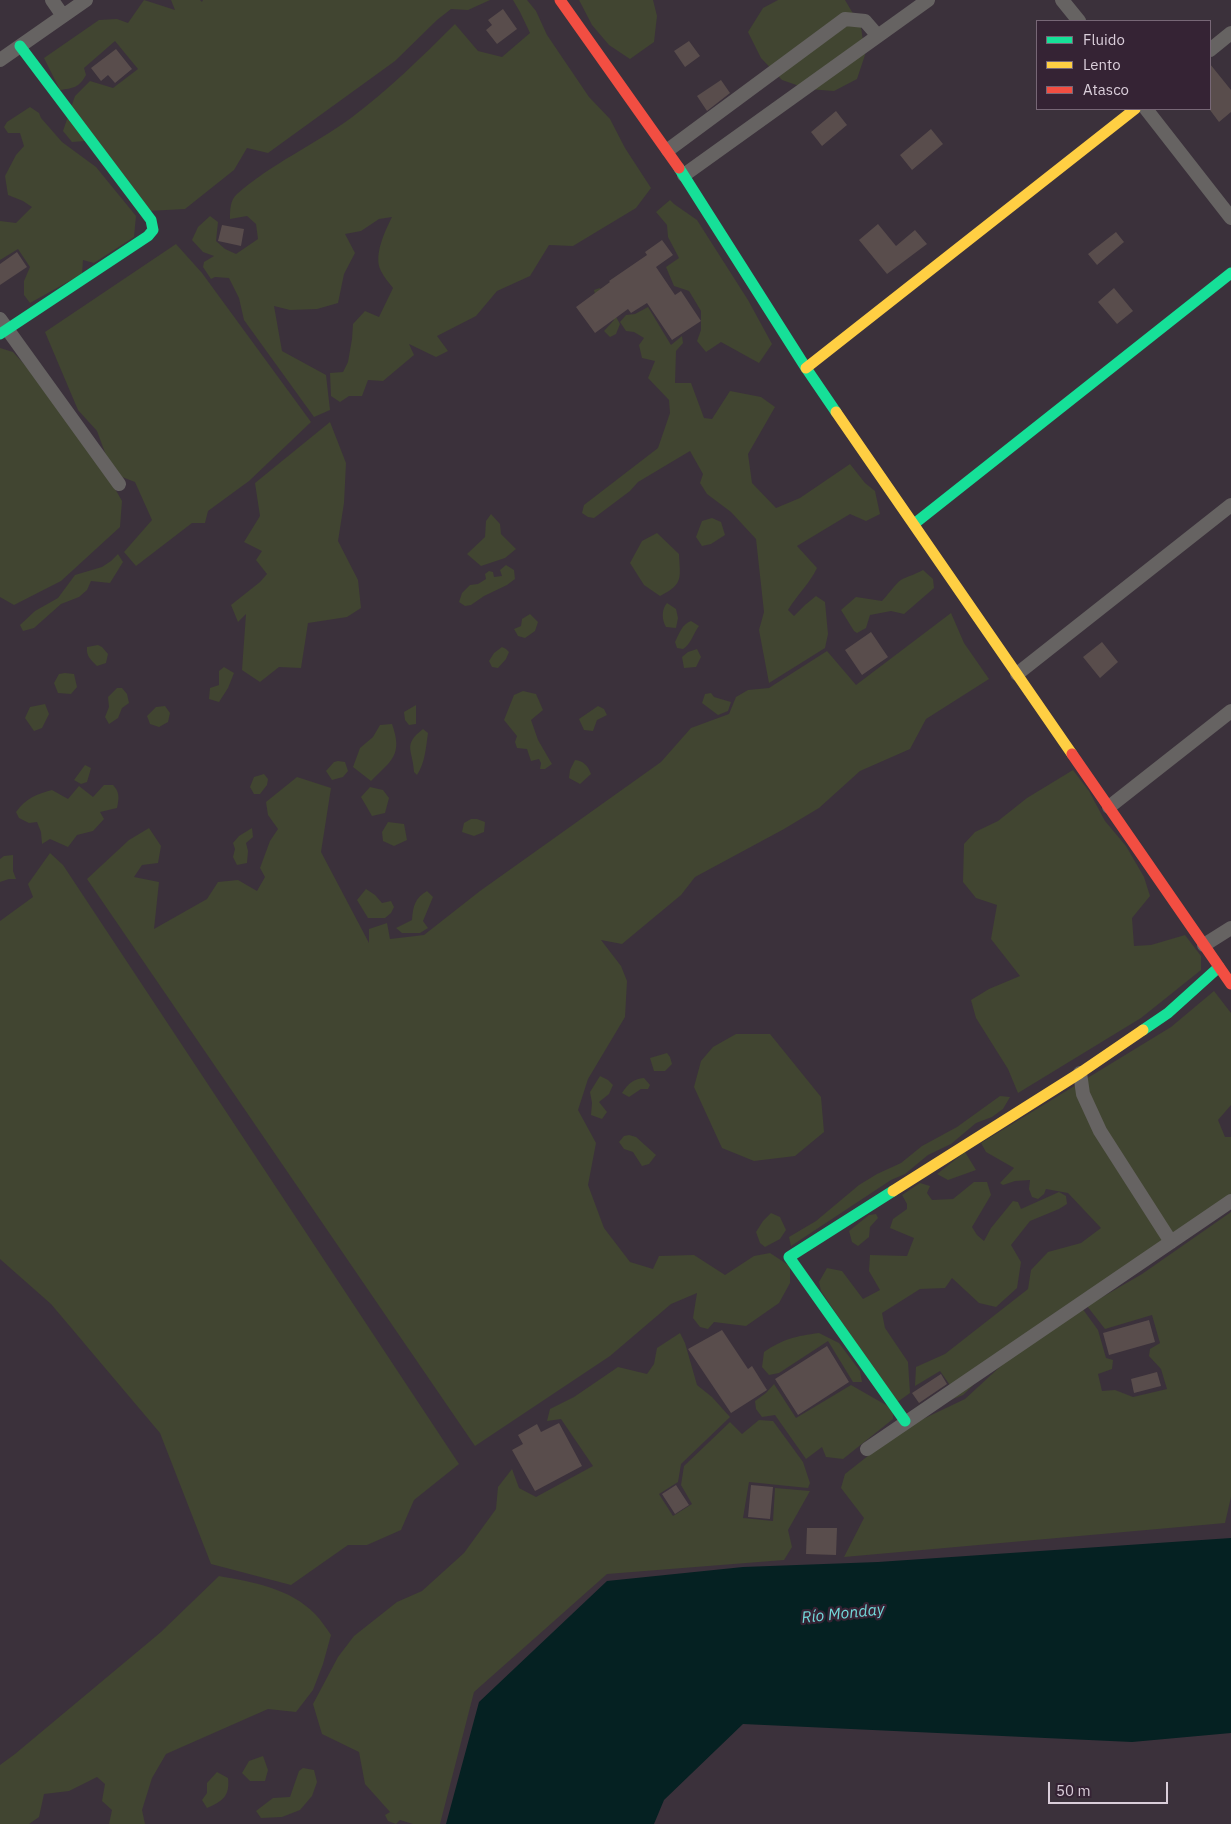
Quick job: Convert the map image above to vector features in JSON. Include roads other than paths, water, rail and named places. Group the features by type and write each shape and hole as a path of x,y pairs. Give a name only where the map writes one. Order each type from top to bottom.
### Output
{"street":[{"path":"52,0 63,16"},
{"path":"0,60 86,0"},
{"path":"560,0 668,150 806,368 1231,984"},
{"path":"684,175 928,0"},
{"path":"1062,0 1078,20"},
{"path":"668,150 845,19 865,21 878,36"},
{"path":"1211,49 1231,33"},
{"path":"20,46 153,224 153,230 148,236 2,327 119,484"},
{"path":"806,368 1134,110"},
{"path":"1147,110 1231,218"},
{"path":"914,524 1231,273"},
{"path":"1017,674 1231,505"},
{"path":"1109,807 1231,711"},
{"path":"1204,945 1231,928"},
{"path":"905,1421 790,1257 1080,1073 1168,1013 1219,967"},
{"path":"1080,1073 1083,1094 1100,1131 1171,1242"},
{"path":"867,1449 905,1421 1231,1201"}],"water":[{"name":"Río Monday","path":"1231,1538 1231,1733 1132,1742 743,1724 664,1800 654,1824 446,1824 479,1702 607,1581 743,1567 878,1562"}]}
